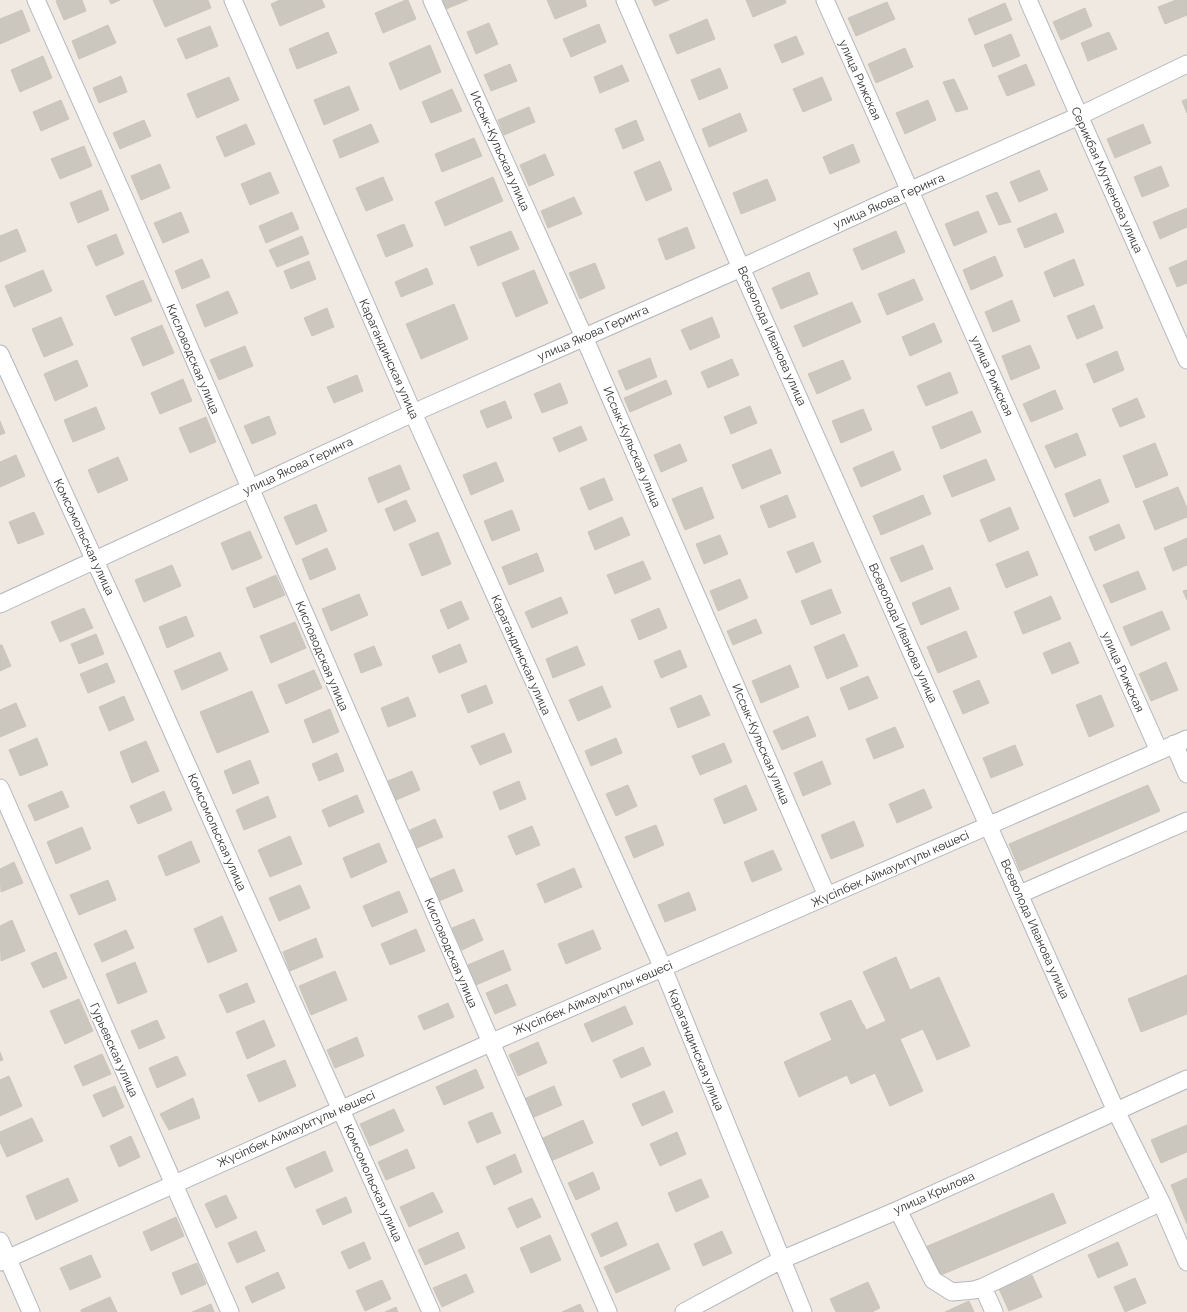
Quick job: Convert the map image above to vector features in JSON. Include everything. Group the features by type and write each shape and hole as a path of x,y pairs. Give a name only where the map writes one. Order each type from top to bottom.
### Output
{"street":[{"name":"Кисловодская улица","path":"36,0 126,202 608,1312"},
{"name":"Карагандинская улица","path":"233,0 413,413 663,968 803,1312"},
{"name":"Иссык-Кульская улица","path":"432,0 584,337 827,896"},
{"name":"Всеволода Иванова улица","path":"625,0 988,825 1116,1111 1161,1202 1187,1262"},
{"name":"улица Рижская","path":"825,0 1159,751"},
{"name":"Серикбая Муткенова улица","path":"1028,0 1187,360"},
{"name":"улица Якова Геринга","path":"0,604 413,413 742,268 909,191 1079,116 1187,64"},
{"name":"Комсомольская улица","path":"0,354 95,560 430,1312"},
{"name":"Жүсіпбек Аймауытұлы көшесі","path":"4,1260 490,1043 1181,742"},
{"path":"1181,742 1187,774"},
{"name":"Гурьевская улица","path":"0,788 230,1312"},
{"path":"1020,894 1187,821"},
{"name":"улица Крылова","path":"684,1312 781,1260 898,1210 1187,1078"},
{"path":"898,1210 933,1280 952,1292 974,1290 983,1287 1161,1202"},
{"path":"0,1241 4,1260 31,1312"},
{"path":"983,1287 994,1312"}],"building":[{"path":"82,0 86,11 64,20 56,1"},
{"path":"109,0 120,0 111,4"},
{"path":"153,0 208,0 211,8 165,27"},
{"path":"280,0 322,0 325,7 280,26 271,4"},
{"path":"408,0 416,19 383,33 375,13"},
{"path":"443,0 468,0 446,9"},
{"path":"547,0 585,0 587,6 555,19"},
{"path":"652,0 669,0 655,6"},
{"path":"746,0 785,0 786,3 753,17"},
{"path":"1176,0 1187,0 1187,15 1165,24 1158,7"},
{"path":"887,2 895,19 856,36 848,18"},
{"path":"1005,3 1012,20 975,35 968,19"},
{"path":"1085,8 1092,26 1061,40 1053,22"},
{"path":"22,10 30,31 0,44 0,19"},
{"path":"707,19 715,39 677,54 669,35"},
{"path":"489,23 498,44 476,54 467,32"},
{"path":"599,24 606,42 571,57 563,39"},
{"path":"108,25 116,43 79,59 72,41"},
{"path":"210,26 218,46 186,59 177,39"},
{"path":"328,32 337,53 297,69 289,49"},
{"path":"1109,32 1117,49 1088,61 1081,43"},
{"path":"1011,34 1020,56 993,67 984,45"},
{"path":"796,36 804,54 782,63 774,45"},
{"path":"430,45 441,72 400,90 389,63"},
{"path":"905,48 913,67 876,83 868,64"},
{"path":"43,56 52,78 20,92 11,70"},
{"path":"510,64 517,81 491,91 484,75"},
{"path":"1026,64 1035,85 1007,96 998,76"},
{"path":"622,65 629,81 600,93 594,77"},
{"path":"720,68 728,88 699,100 691,80"},
{"path":"121,76 127,92 99,103 93,88"},
{"path":"229,77 239,100 197,118 187,94"},
{"path":"822,77 832,100 803,112 793,89"},
{"path":"954,79 968,109 956,112 943,82"},
{"path":"349,86 359,110 324,125 314,100"},
{"path":"452,89 462,111 431,123 422,102"},
{"path":"1187,99 1187,113 1182,101"},
{"path":"61,100 69,119 41,131 33,112"},
{"path":"928,100 936,120 905,134 896,113"},
{"path":"529,107 535,122 504,135 498,120"},
{"path":"740,113 747,131 709,147 702,129"},
{"path":"144,120 151,136 120,149 113,133"},
{"path":"636,120 644,140 623,149 615,129"},
{"path":"246,124 255,144 225,157 216,137"},
{"path":"371,124 379,142 340,158 333,140"},
{"path":"1143,124 1151,143 1115,158 1107,139"},
{"path":"474,138 482,156 442,172 435,154"},
{"path":"853,144 860,162 830,174 823,157"},
{"path":"84,146 92,166 60,179 51,159"},
{"path":"545,154 554,175 529,186 520,165"},
{"path":"660,161 672,190 646,201 634,172"},
{"path":"160,164 170,188 141,200 131,176"},
{"path":"1161,166 1169,186 1142,197 1134,177"},
{"path":"1039,170 1048,190 1019,202 1010,182"},
{"path":"270,172 279,193 250,205 241,184"},
{"path":"383,177 393,200 366,211 356,188"},
{"path":"493,177 503,201 445,226 435,202"},
{"path":"767,179 776,200 741,214 733,193"},
{"path":"101,190 109,210 78,223 70,203"},
{"path":"997,192 1011,222 999,225 986,196"},
{"path":"574,197 582,214 548,228 541,211"},
{"path":"1187,208 1187,227 1160,239 1153,222"},
{"path":"978,211 987,232 954,246 945,224"},
{"path":"181,212 189,232 163,243 154,223"},
{"path":"292,212 299,229 266,243 259,226"},
{"path":"1056,213 1064,232 1025,248 1017,229"},
{"path":"404,224 413,246 386,257 377,235"},
{"path":"687,227 695,248 666,260 658,239"},
{"path":"17,229 26,251 0,262 0,236"},
{"path":"511,231 519,249 478,266 470,247"},
{"path":"896,231 905,252 862,270 853,249"},
{"path":"116,234 124,254 96,266 87,246"},
{"path":"302,236 309,254 277,267 269,250"},
{"path":"995,256 1003,276 971,290 963,270"},
{"path":"202,259 210,277 182,289 175,271"},
{"path":"1074,259 1084,285 1054,297 1044,272"},
{"path":"1187,260 1187,283 1177,287 1169,268"},
{"path":"309,261 316,279 291,289 284,271"},
{"path":"595,263 605,288 580,299 569,273"},
{"path":"427,268 433,284 401,297 395,282"},
{"path":"43,270 52,291 14,307 5,286"},
{"path":"534,270 548,303 516,317 502,283"},
{"path":"809,272 818,294 781,309 772,288"},
{"path":"914,279 923,300 887,315 878,294"},
{"path":"143,280 152,301 115,316 106,296"},
{"path":"228,291 238,313 205,327 196,305"},
{"path":"1012,300 1020,321 993,332 985,312"},
{"path":"852,302 861,322 803,347 794,326"},
{"path":"454,304 468,339 421,359 406,324"},
{"path":"1094,305 1103,328 1077,339 1067,316"},
{"path":"327,308 334,327 312,336 304,318"},
{"path":"61,317 73,345 44,357 32,329"},
{"path":"712,317 720,337 690,350 681,330"},
{"path":"934,323 942,342 910,356 902,337"},
{"path":"162,325 174,353 143,366 131,338"},
{"path":"1030,345 1040,368 1011,380 1002,356"},
{"path":"245,346 253,366 219,380 210,360"},
{"path":"1117,351 1124,370 1094,383 1086,364"},
{"path":"650,358 657,377 626,390 618,371"},
{"path":"732,359 739,375 708,388 701,372"},
{"path":"77,360 88,386 55,401 44,374"},
{"path":"843,360 851,379 817,394 808,374"},
{"path":"950,372 958,393 926,406 917,386"},
{"path":"357,375 363,391 334,403 327,387"},
{"path":"183,379 192,401 160,414 151,393"},
{"path":"666,380 672,394 630,412 624,398"},
{"path":"560,383 568,403 542,413 534,394"},
{"path":"1055,390 1063,409 1031,422 1023,404"},
{"path":"1137,398 1145,417 1120,427 1112,409"},
{"path":"505,401 512,418 487,428 480,411"},
{"path":"750,406 757,423 731,434 724,417"},
{"path":"96,407 105,429 73,442 64,420"},
{"path":"863,409 872,430 841,443 832,421"},
{"path":"972,411 981,432 941,449 932,427"},
{"path":"269,416 276,434 252,444 244,426"},
{"path":"206,417 216,442 190,453 179,428"},
{"path":"0,421 5,433 0,435"},
{"path":"581,426 587,440 559,452 553,438"},
{"path":"1077,433 1086,455 1055,468 1045,446"},
{"path":"1155,443 1168,475 1136,488 1123,456"},
{"path":"680,444 687,461 661,472 654,455"},
{"path":"771,449 781,473 742,489 732,465"},
{"path":"893,451 901,470 861,487 853,468"},
{"path":"16,455 25,476 0,487 0,462"},
{"path":"118,457 128,480 98,493 88,470"},
{"path":"986,459 995,480 952,497 943,476"},
{"path":"496,462 504,481 471,495 463,475"},
{"path":"400,465 410,489 378,503 368,478"},
{"path":"604,478 613,500 589,510 580,488"},
{"path":"1100,479 1109,502 1074,517 1065,494"},
{"path":"702,487 714,518 685,530 672,499"},
{"path":"1178,487 1187,508 1187,517 1155,530 1143,501"},
{"path":"787,495 796,517 769,528 760,506"},
{"path":"923,495 931,514 881,535 873,516"},
{"path":"406,500 416,521 394,531 385,509"},
{"path":"316,504 327,531 296,545 284,517"},
{"path":"1010,507 1019,529 989,542 980,520"},
{"path":"512,510 520,530 492,541 484,521"},
{"path":"34,512 44,534 18,544 9,522"},
{"path":"622,517 630,535 595,550 588,532"},
{"path":"1119,524 1125,538 1095,551 1089,537"},
{"path":"250,531 262,558 232,570 221,543"},
{"path":"438,532 451,564 422,576 409,544"},
{"path":"720,535 728,554 704,564 696,544"},
{"path":"1187,538 1187,565 1173,571 1164,548"},
{"path":"813,542 821,562 796,573 787,552"},
{"path":"923,545 933,569 901,582 890,558"},
{"path":"327,548 336,569 310,580 302,559"},
{"path":"1028,551 1038,575 1006,588 996,564"},
{"path":"537,553 544,571 509,585 502,567"},
{"path":"643,561 651,579 615,594 607,575"},
{"path":"172,565 181,586 144,602 135,580"},
{"path":"1138,571 1146,589 1111,603 1103,585"},
{"path":"276,575 285,595 254,608 246,588"},
{"path":"740,579 748,598 718,611 710,591"},
{"path":"950,587 959,609 921,625 912,603"},
{"path":"831,589 841,613 811,625 801,601"},
{"path":"1187,590 1187,600 1183,591"},
{"path":"359,594 368,615 331,631 322,609"},
{"path":"1051,596 1061,619 1023,634 1014,612"},
{"path":"561,597 568,613 532,628 525,612"},
{"path":"461,601 469,619 448,629 440,610"},
{"path":"84,608 93,628 60,642 51,622"},
{"path":"659,608 667,628 639,640 631,620"},
{"path":"1162,611 1170,629 1131,646 1123,627"},
{"path":"186,616 194,636 167,648 159,627"},
{"path":"756,619 762,633 733,645 727,631"},
{"path":"295,622 306,648 271,663 260,636"},
{"path":"966,631 977,657 938,673 927,647"},
{"path":"96,634 104,654 79,664 71,644"},
{"path":"844,634 858,666 827,679 814,647"},
{"path":"1070,642 1079,663 1052,674 1043,653"},
{"path":"460,644 467,662 439,673 432,656"},
{"path":"0,645 2,645 11,666 0,671"},
{"path":"374,646 382,665 361,673 354,654"},
{"path":"577,646 585,665 553,678 546,659"},
{"path":"680,650 687,667 661,678 654,661"},
{"path":"220,652 228,670 182,690 174,671"},
{"path":"1166,662 1178,690 1151,701 1139,674"},
{"path":"107,663 115,682 88,693 80,674"},
{"path":"790,665 799,687 761,703 752,681"},
{"path":"314,670 322,688 286,704 278,685"},
{"path":"868,676 878,698 849,710 840,688"},
{"path":"979,680 989,703 963,714 953,691"},
{"path":"486,685 493,703 468,713 461,695"},
{"path":"602,686 611,707 578,721 569,700"},
{"path":"252,691 269,732 217,753 200,712"},
{"path":"701,695 710,715 678,728 670,708"},
{"path":"1101,695 1114,726 1089,737 1076,705"},
{"path":"124,696 134,720 109,731 99,707"},
{"path":"408,697 416,716 388,727 381,708"},
{"path":"16,703 26,726 0,737 0,710"},
{"path":"330,709 339,732 313,743 304,720"},
{"path":"808,716 816,736 782,750 773,731"},
{"path":"895,727 904,747 874,759 866,739"},
{"path":"504,733 512,752 480,765 471,746"},
{"path":"37,738 48,765 20,776 9,750"},
{"path":"616,738 622,753 591,766 585,751"},
{"path":"146,741 159,771 132,783 120,752"},
{"path":"724,743 732,762 700,775 692,756"},
{"path":"1015,745 1023,765 991,778 983,758"},
{"path":"337,753 344,771 319,781 312,764"},
{"path":"250,760 259,783 233,794 224,771"},
{"path":"822,761 831,784 803,796 794,773"},
{"path":"412,771 420,790 396,800 388,781"},
{"path":"519,781 526,799 500,810 493,792"},
{"path":"628,785 637,806 616,816 606,794"},
{"path":"746,785 757,810 724,824 714,799"},
{"path":"1148,785 1160,811 1020,871 1009,844"},
{"path":"924,789 932,808 897,823 889,804"},
{"path":"62,791 69,807 35,821 28,805"},
{"path":"164,791 172,810 138,824 130,806"},
{"path":"357,795 364,812 329,827 322,810"},
{"path":"268,796 276,817 244,830 236,810"},
{"path":"435,819 443,837 417,848 410,830"},
{"path":"854,821 864,846 831,859 821,835"},
{"path":"656,825 664,845 634,858 625,837"},
{"path":"532,826 540,845 516,855 508,836"},
{"path":"82,827 91,849 56,864 47,842"},
{"path":"290,836 302,864 270,877 258,850"},
{"path":"191,841 200,862 166,876 158,856"},
{"path":"379,843 387,862 351,878 343,858"},
{"path":"773,850 782,870 752,882 744,862"},
{"path":"14,862 23,883 1,892 0,869"},
{"path":"574,868 582,887 545,903 537,884"},
{"path":"454,869 463,891 439,901 430,879"},
{"path":"108,880 116,900 79,915 70,895"},
{"path":"300,885 310,908 279,921 269,898"},
{"path":"399,891 408,912 372,927 363,906"},
{"path":"689,892 696,910 665,922 658,905"},
{"path":"222,916 237,951 208,963 194,929"},
{"path":"474,919 483,940 462,950 452,928"},
{"path":"12,920 25,951 1,961 0,926"},
{"path":"416,929 425,951 390,965 381,944"},
{"path":"126,930 134,948 102,962 94,944"},
{"path":"593,930 601,949 566,964 558,944"},
{"path":"316,938 323,957 290,971 283,952"},
{"path":"503,950 511,970 476,985 468,965"},
{"path":"56,952 67,978 43,988 31,963"},
{"path":"896,957 910,990 939,977 970,1046 937,1060 923,1029 900,1039 923,1091 890,1106 875,1073 851,1084 847,1075 799,1097 784,1062 832,1040 820,1013 851,1000 866,1030 886,1021 863,972"},
{"path":"135,962 147,992 118,1004 106,974"},
{"path":"335,971 347,1000 311,1015 299,986"},
{"path":"1187,975 1187,1014 1141,1032 1128,999"},
{"path":"247,983 255,1002 227,1013 219,995"},
{"path":"507,984 516,1005 495,1014 486,993"},
{"path":"79,999 93,1031 65,1044 50,1011"},
{"path":"448,1003 454,1017 424,1030 418,1016"},
{"path":"625,1006 633,1024 592,1042 584,1024"},
{"path":"157,1020 165,1038 139,1049 131,1031"},
{"path":"264,1020 275,1046 247,1059 236,1032"},
{"path":"357,1037 364,1056 335,1068 327,1050"},
{"path":"538,1042 547,1063 518,1076 509,1055"},
{"path":"643,1047 651,1065 621,1078 613,1060"},
{"path":"0,1052 3,1060 0,1061"},
{"path":"102,1054 111,1074 83,1086 74,1066"},
{"path":"177,1056 186,1075 157,1088 149,1068"},
{"path":"285,1060 296,1086 259,1102 247,1075"},
{"path":"476,1069 484,1088 444,1105 436,1087"},
{"path":"9,1076 22,1106 0,1116 0,1080"},
{"path":"115,1086 124,1107 103,1117 93,1095"},
{"path":"554,1086 562,1105 532,1118 524,1099"},
{"path":"664,1091 673,1112 642,1126 632,1104"},
{"path":"193,1098 200,1118 169,1130 160,1114"},
{"path":"394,1109 404,1131 370,1146 360,1124"},
{"path":"492,1112 501,1133 477,1143 468,1122"},
{"path":"32,1118 43,1141 7,1157 0,1142 0,1132"},
{"path":"583,1120 593,1143 551,1161 541,1139"},
{"path":"1187,1125 1187,1152 1161,1163 1151,1140"},
{"path":"677,1132 686,1154 660,1166 650,1144"},
{"path":"131,1136 140,1157 119,1167 110,1146"},
{"path":"407,1149 415,1168 386,1180 378,1162"},
{"path":"325,1151 333,1171 295,1188 286,1168"},
{"path":"515,1154 522,1172 494,1185 486,1167"},
{"path":"593,1172 600,1189 576,1200 568,1183"},
{"path":"68,1178 78,1201 36,1220 26,1196"},
{"path":"1187,1178 1187,1224 1171,1185"},
{"path":"701,1179 709,1197 676,1212 668,1193"},
{"path":"433,1192 443,1212 409,1227 400,1207"},
{"path":"1053,1193 1066,1223 936,1277 923,1248"},
{"path":"226,1195 237,1218 216,1228 205,1204"},
{"path":"346,1197 352,1212 323,1225 316,1210"},
{"path":"532,1198 541,1217 517,1228 508,1208"},
{"path":"176,1217 184,1236 151,1251 143,1232"},
{"path":"617,1222 627,1245 601,1257 591,1234"},
{"path":"256,1231 265,1251 237,1263 228,1243"},
{"path":"722,1231 732,1253 703,1266 694,1244"},
{"path":"458,1232 465,1248 425,1265 418,1250"},
{"path":"550,1235 561,1260 531,1273 520,1248"},
{"path":"364,1242 371,1259 349,1269 341,1252"},
{"path":"1118,1242 1128,1265 1098,1278 1088,1255"},
{"path":"658,1243 670,1269 616,1293 604,1267"},
{"path":"91,1255 101,1277 70,1290 60,1268"},
{"path":"197,1263 206,1284 181,1295 172,1273"},
{"path":"278,1272 285,1288 252,1303 245,1287"},
{"path":"466,1274 474,1292 442,1307 433,1288"},
{"path":"1032,1275 1042,1297 1009,1311 999,1289"},
{"path":"1135,1278 1146,1303 1125,1312 1114,1287"},
{"path":"382,1280 391,1299 365,1311 356,1291"},
{"path":"868,1282 880,1308 872,1312 836,1312 830,1299"},
{"path":"110,1297 117,1312 81,1312 81,1310"},
{"path":"969,1301 974,1312 945,1312"},
{"path":"211,1304 214,1312 192,1312"},
{"path":"580,1304 584,1312 562,1312"},
{"path":"396,1307 398,1312 385,1312"}]}
